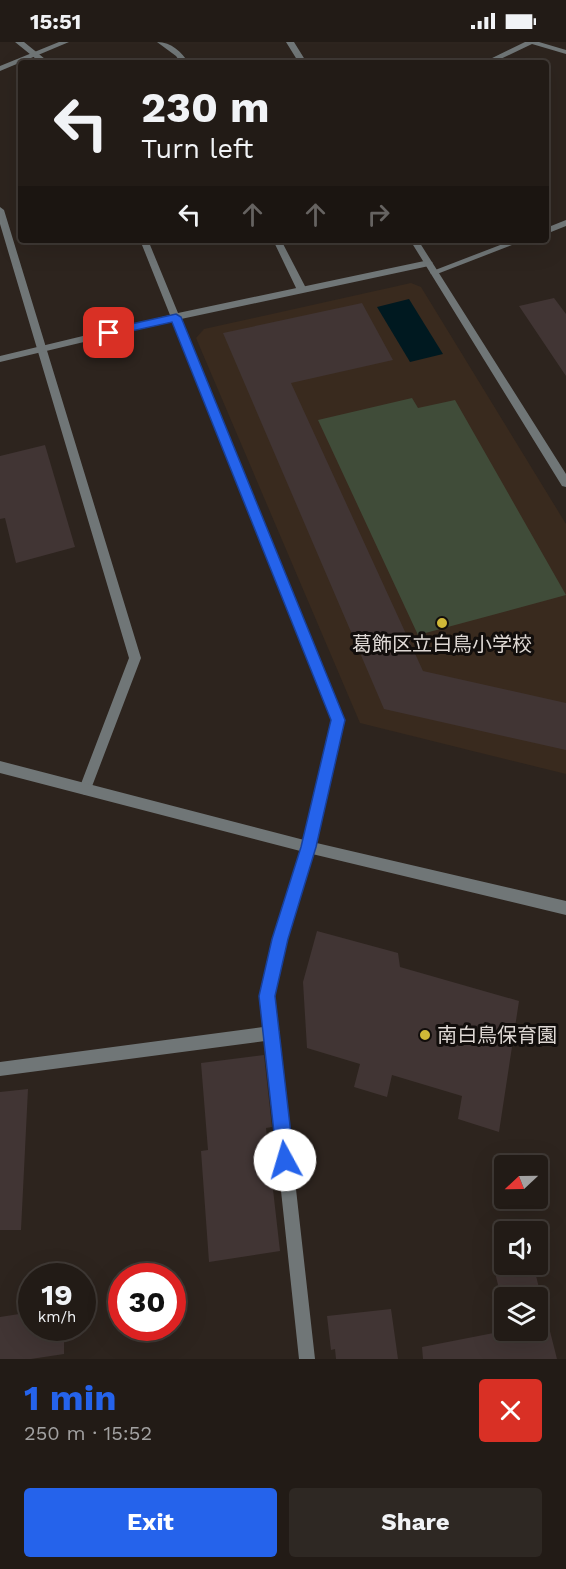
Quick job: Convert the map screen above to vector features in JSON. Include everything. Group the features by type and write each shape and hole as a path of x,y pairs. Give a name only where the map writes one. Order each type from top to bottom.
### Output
{"street":[{"path":"19,42 43,60"},
{"path":"22,60 65,42"},
{"path":"161,42 179,54 183,60"},
{"path":"290,42 301,60"},
{"path":"492,60 531,42 566,52"},
{"path":"0,69 18,62"},
{"path":"0,210 135,658 85,789"},
{"path":"549,230 566,223"},
{"path":"145,243 338,720 308,847 280,939 267,996 273,1033 307,1359"},
{"path":"278,243 302,290"},
{"path":"416,243 566,483"},
{"path":"0,359 302,290 431,267 511,243"},
{"path":"0,767 308,847 566,908"},
{"path":"0,1069 273,1033"}],"shaded area":[{"name":"葛飾区立白鳥小学校","path":"411,283 421,287 566,524 566,774 360,723 196,338 204,329"}],"green space":[{"path":"412,398 418,408 455,400 566,595 418,635 318,420"}],"water":[{"path":"409,299 443,354 410,362 377,307"}],"building":[{"path":"554,298 566,314 566,376 519,306"},
{"path":"362,303 393,360 291,383 423,671 566,703 566,750 384,709 223,333"},
{"path":"45,445 75,547 16,563 5,518 0,519 0,456"},
{"path":"317,931 398,953 400,967 519,1001 499,1132 458,1119 462,1096 392,1075 387,1097 354,1087 360,1064 307,1048 303,982"},
{"path":"264,1055 272,1127 266,1128 280,1251 209,1262 201,1151 208,1150 201,1063"},
{"path":"28,1089 21,1230 0,1230 0,1092"},
{"path":"496,1275 536,1275 539,1287 498,1287"},
{"path":"391,1309 398,1359 336,1359 335,1349 331,1350 327,1316"},
{"path":"18,1314 18,1341 64,1341 64,1354 31,1359 0,1359 0,1317"},
{"path":"548,1323 557,1359 423,1359 422,1347 494,1333 494,1341 548,1341"}],"place":[{"name":"葛飾区立白鳥小学校","path":"442,623"},
{"name":"南白鳥保育園","path":"425,1035"}],"route":[{"path":"109,333 176,317 338,720 308,847 280,939 267,996 273,1033 285,1160"}]}
